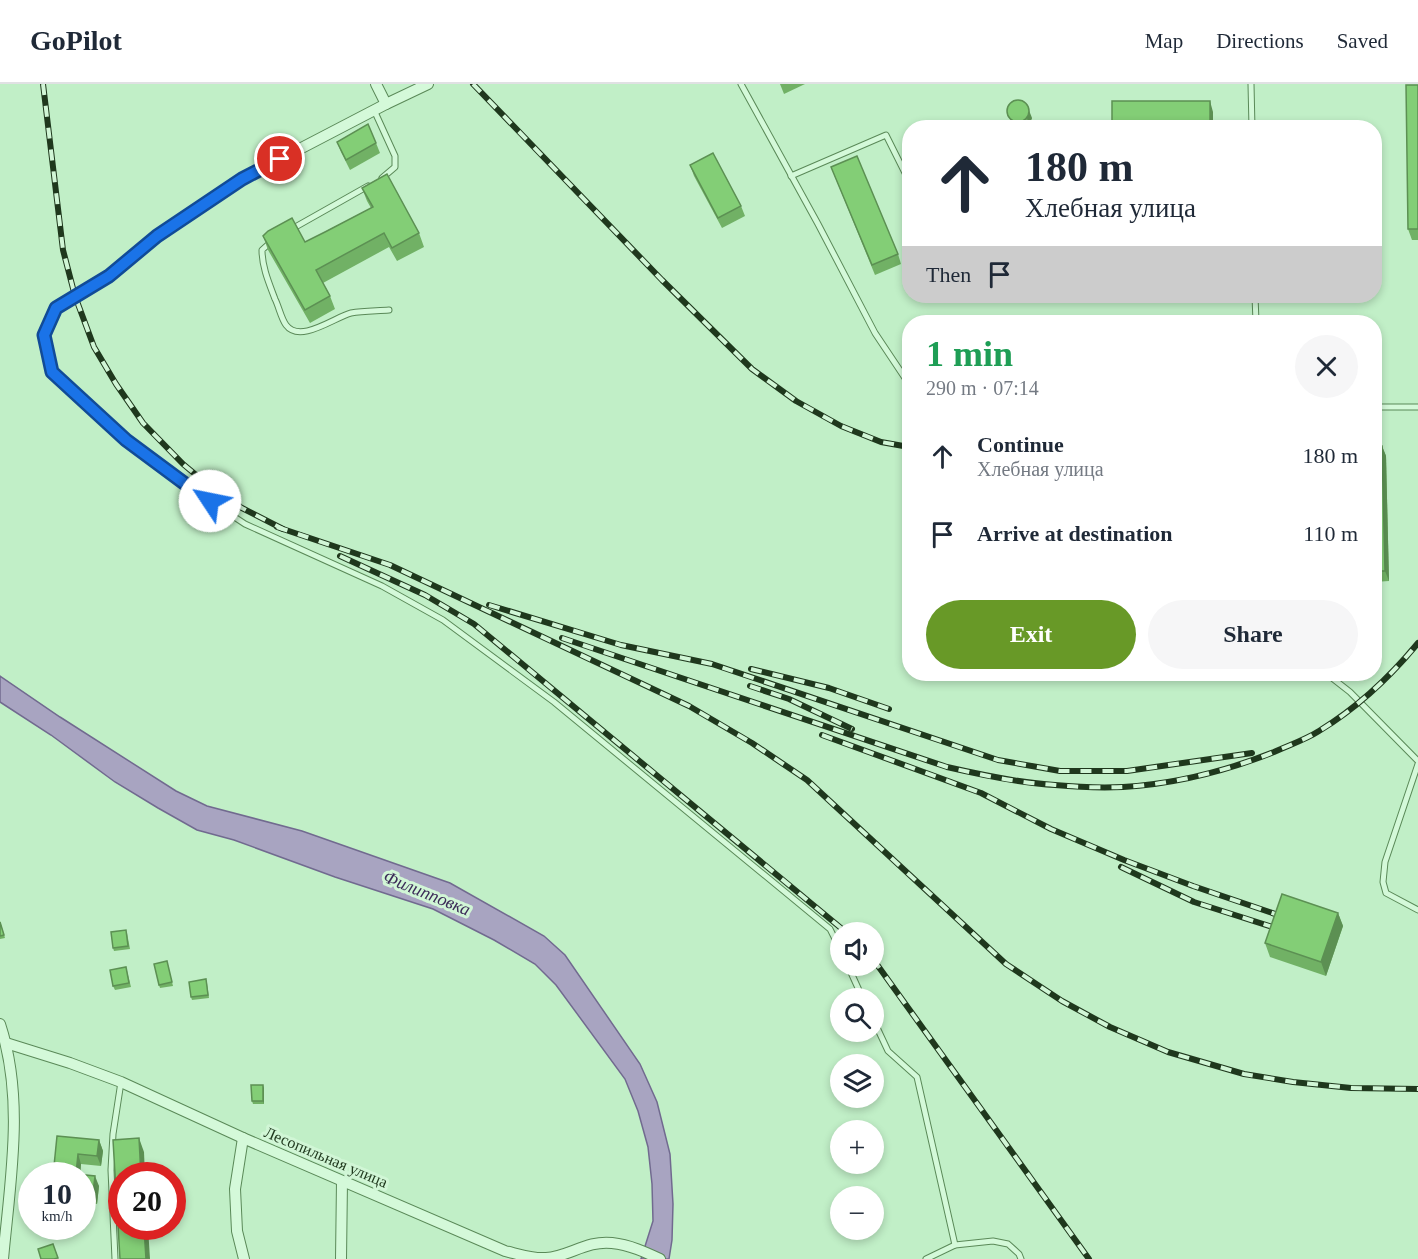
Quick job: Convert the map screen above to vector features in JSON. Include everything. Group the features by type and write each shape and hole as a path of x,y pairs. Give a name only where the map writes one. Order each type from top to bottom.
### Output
{"street":[{"path":"376,84 386,104"},
{"path":"109,276 157,236 242,179 428,84"},
{"path":"0,1024 6,1043 14,1099 13,1154 3,1259"},
{"name":"Лесопильная улица","path":"6,1043 121,1082 243,1138 505,1251 531,1258 547,1259 585,1245 611,1242 638,1249 660,1259"},
{"path":"243,1138 235,1189 237,1231 244,1259"},
{"path":"341,1259 342,1181"}],"lane":[{"path":"741,84 874,333 902,374"},
{"path":"1251,84 1252,120"},
{"path":"375,110 395,156 395,167 386,176 270,241 262,249 262,261 287,326 295,332 312,330 349,314 388,310"},
{"path":"791,176 886,135 902,167"},
{"path":"109,276 56,308 44,335 52,372 126,440 192,489 245,524 382,586 444,620 554,702 830,928"},
{"path":"1382,407 1418,407"},
{"path":"1337,681 1418,762 1385,862 1383,882 1386,893 1418,910"},
{"path":"884,1042 888,1051 917,1077 955,1245"},
{"path":"115,1259 111,1170 113,1134 121,1082"},
{"path":"926,1259 955,1245 993,1241 1008,1244 1021,1259"}],"water":[{"name":"Филипповка","path":"0,676 176,791 207,806 302,831 450,883 544,936 565,955 640,1064 657,1102 670,1154 673,1204 669,1259 641,1259 653,1221 652,1184 648,1147 638,1111 625,1079 556,985 535,964 433,909 335,877 234,840 197,830 115,782 51,735 0,702"}],"building":[{"path":"1406,85 1418,85 1418,229 1408,229"},
{"path":"1014,101 1022,101 1028,107 1028,115 1023,120 1013,120 1008,115 1008,107"},
{"path":"1112,101 1210,101 1210,120 1112,120"},
{"path":"368,124 376,143 346,160 337,142"},
{"path":"713,153 741,206 718,218 690,165"},
{"path":"857,156 898,254 872,265 831,167"},
{"path":"387,174 419,233 392,248 384,233 316,270 330,296 305,310 263,236 292,218 305,242 373,207 362,188"},
{"path":"1382,446 1385,571 1382,571"},
{"path":"1282,894 1338,913 1321,962 1265,943"},
{"path":"0,922 4,935 0,936"},
{"path":"126,930 128,946 113,948 111,932"},
{"path":"167,961 172,982 159,985 154,964"},
{"path":"126,967 129,983 113,986 110,970"},
{"path":"206,979 208,995 191,997 189,982"},
{"path":"251,1085 263,1085 263,1101 252,1101"},
{"path":"57,1136 99,1140 97,1156 78,1154 77,1162 54,1162"},
{"path":"139,1138 140,1162 114,1162 113,1140"},
{"path":"119,1240 145,1240 146,1259 120,1259"},
{"path":"53,1244 58,1258 41,1259 38,1249"}],"railway":[{"path":"43,84 63,250 75,296 94,347 143,423 183,464 214,490 242,508 283,529"},
{"path":"473,84 662,280 752,369 796,401 841,426 881,442 902,446"},
{"path":"277,527 390,565 689,706 752,743 807,780 1006,964 1062,1001 1110,1027 1168,1052 1244,1074 1351,1088 1418,1089"},
{"path":"340,556 425,595 474,624 834,922"},
{"path":"489,605 621,645 712,664 998,760 1060,771 1127,771 1252,753"},
{"path":"562,638 947,767 1028,782 1106,787 1162,783 1200,776 1256,759 1303,740 1360,702 1396,668 1418,643"},
{"path":"751,669 829,688 889,709"},
{"path":"750,686 789,699 852,729"},
{"path":"822,735 981,793 1051,829 1124,860 1284,917"},
{"path":"1121,867 1194,902 1279,929"},
{"path":"884,974 1089,1259"}],"route":[{"path":"210,501 126,440 52,372 44,335 56,308 109,276 157,236 242,179 280,159"}]}
